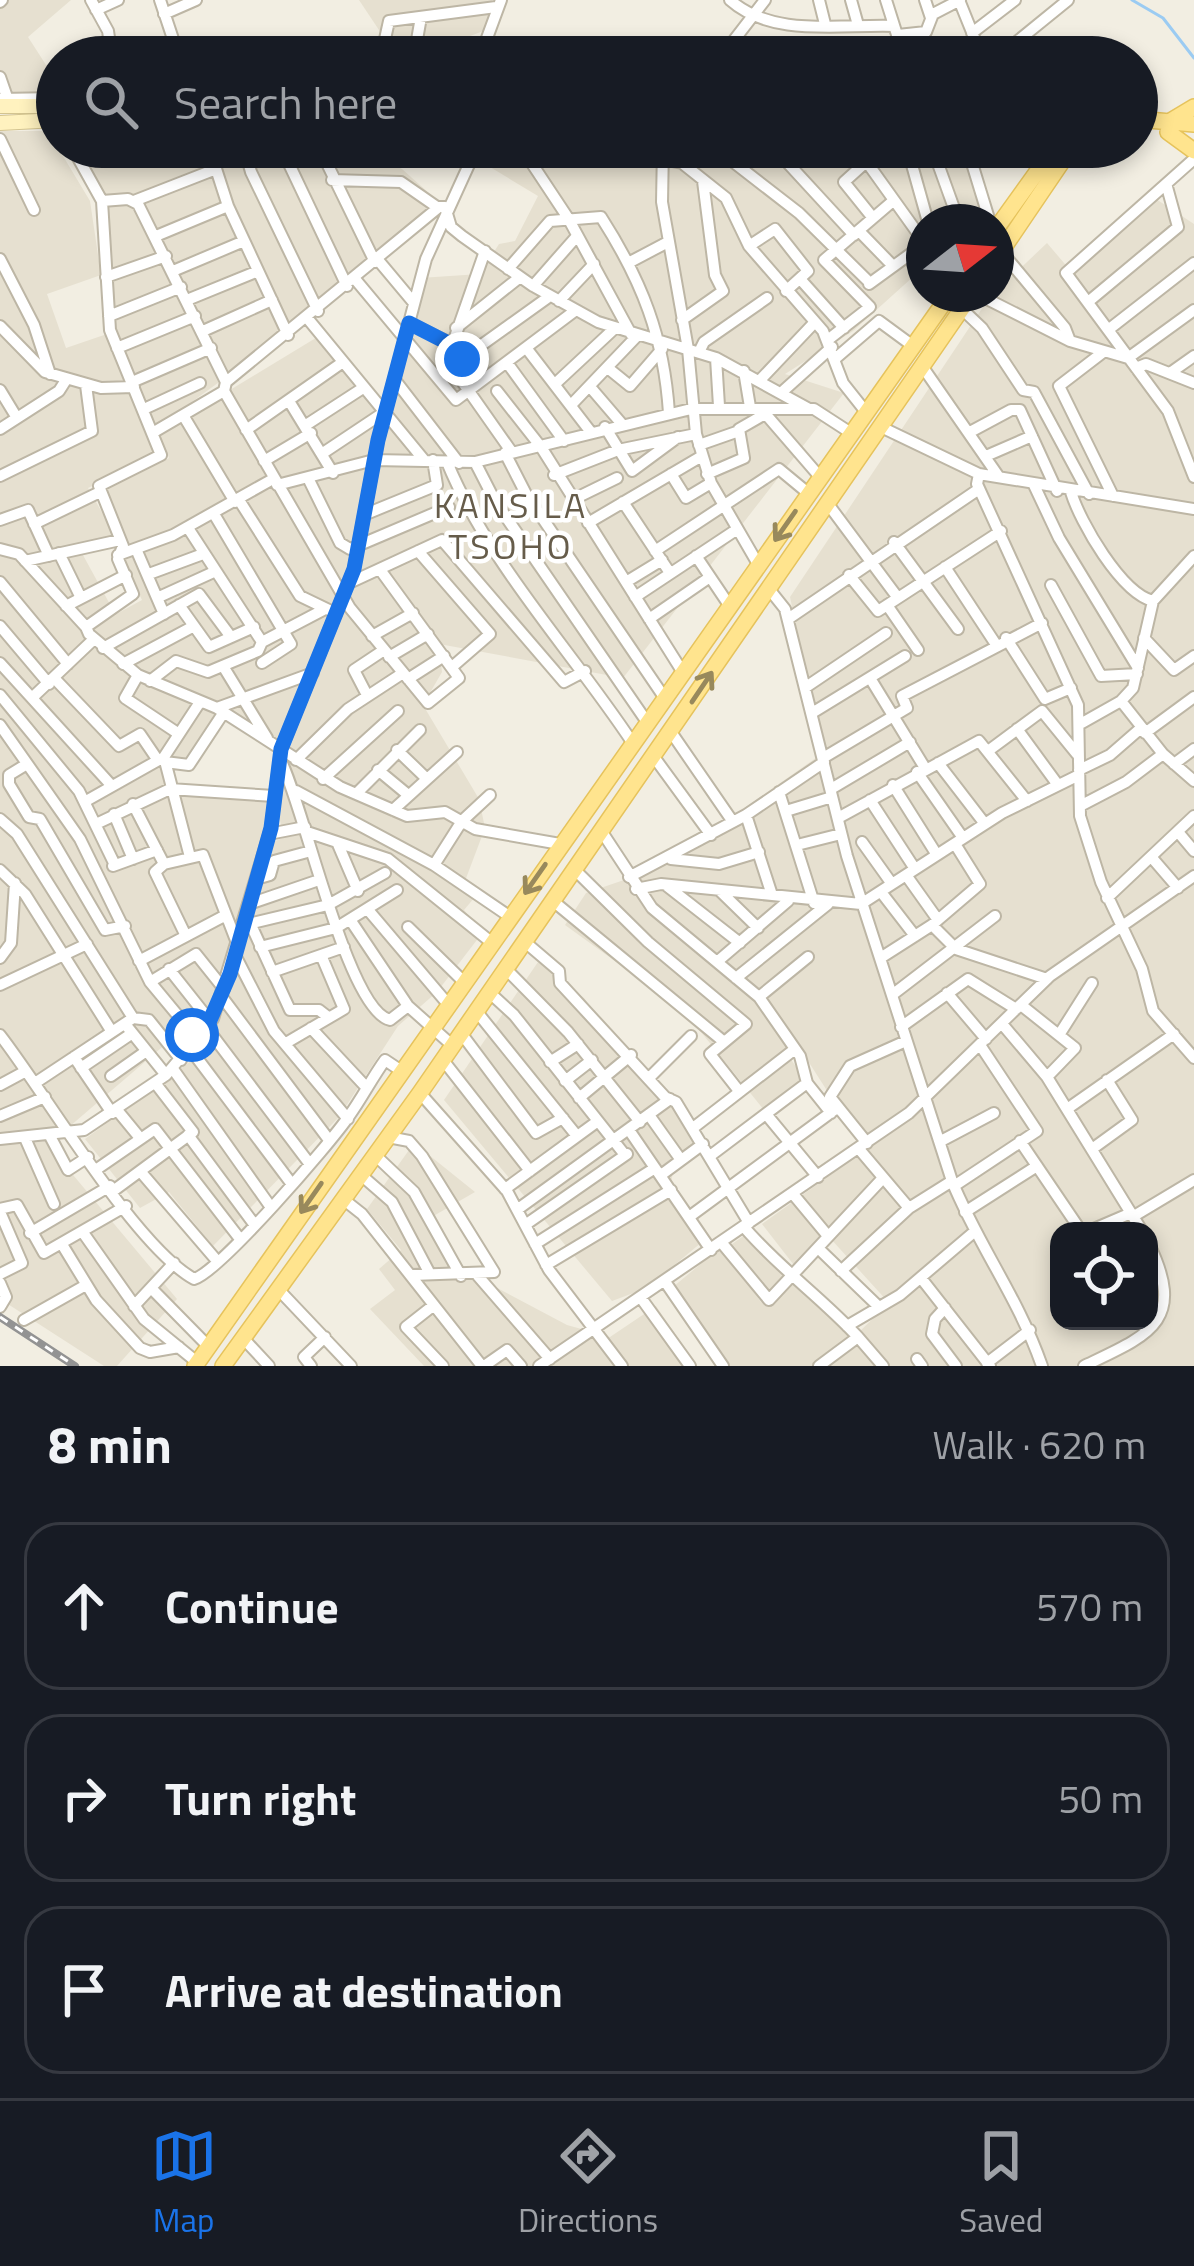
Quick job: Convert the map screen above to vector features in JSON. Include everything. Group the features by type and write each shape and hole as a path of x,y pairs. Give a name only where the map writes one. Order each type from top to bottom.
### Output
{"main road":[{"path":"4,103 36,109"},
{"path":"1169,127 1194,107"},
{"path":"0,123 36,117"},
{"path":"1158,124 1169,127 1194,155"},
{"path":"1158,128 1194,128"},
{"path":"1014,204 1040,168"},
{"path":"1014,233 1058,168"},
{"path":"196,1364 937,312"},
{"path":"223,1366 477,1012 961,312"}],"street":[{"path":"109,36 93,5 118,0"},
{"path":"160,0 170,36"},
{"path":"164,14 196,0"},
{"path":"424,0 435,14"},
{"path":"730,0 751,18 778,25 858,25 926,32 931,18 926,0"},
{"path":"737,36 765,0"},
{"path":"819,0 824,24"},
{"path":"851,0 858,25"},
{"path":"886,0 898,36"},
{"path":"931,18 959,0 973,36"},
{"path":"972,33 1015,0"},
{"path":"1024,36 1068,0"},
{"path":"385,36 387,22 460,5 497,4 487,36"},
{"path":"418,36 421,17"},
{"path":"0,77 4,103"},
{"path":"0,140 34,210"},
{"path":"1194,155 1167,187 1066,272 1170,415 1194,477"},
{"path":"84,168 102,201 109,316 117,348 160,457 101,485 120,540 118,555 132,597 86,627"},
{"path":"249,168 313,315 363,388 428,460 438,484 406,502 366,514"},
{"path":"292,168 351,283 406,338 456,400 576,310"},
{"path":"327,168 376,261 414,303"},
{"path":"154,432 225,386 313,315 441,207 470,168"},
{"path":"535,168 634,335"},
{"path":"663,168 668,242 682,320 693,350 691,409 699,445 722,506 758,564"},
{"path":"688,168 726,198 749,246 815,322 832,348 843,383 866,412"},
{"path":"741,168 799,214 870,283"},
{"path":"793,168 893,266"},
{"path":"859,168 844,182 873,218"},
{"path":"869,168 906,219"},
{"path":"913,168 923,204"},
{"path":"940,168 953,204"},
{"path":"973,168 984,204"},
{"path":"102,201 134,201 216,170 288,335"},
{"path":"332,180 401,182 441,207 451,227 554,299 661,346 693,350 744,370 851,433"},
{"path":"682,320 723,292 715,275 704,181"},
{"path":"1088,302 1179,225 1167,187"},
{"path":"134,201 156,236 275,482 372,636 428,703 458,680 381,571"},
{"path":"832,348 844,328 869,310 824,261 893,201"},
{"path":"156,236 228,206"},
{"path":"45,1097 1,1116 5,1139 71,1135 115,1111 169,1072 209,1025 247,925 269,834 280,754 358,549 384,414 441,207"},
{"path":"508,269 544,226 568,218 601,217 650,304 661,346 669,413"},
{"path":"749,246 775,229 807,268 801,280 786,291"},
{"path":"532,286 577,236"},
{"path":"173,271 244,241"},
{"path":"630,262 668,242"},
{"path":"485,251 447,360 508,452 526,494 664,697"},
{"path":"106,277 166,256"},
{"path":"856,294 906,256"},
{"path":"0,259 5,281 34,326 50,374"},
{"path":"1108,330 1194,262"},
{"path":"409,323 452,343 462,359 554,299 594,263"},
{"path":"188,300 258,271"},
{"path":"1014,272 1065,328 1070,341"},
{"path":"452,343 476,314 520,278"},
{"path":"801,280 844,328"},
{"path":"109,316 181,286"},
{"path":"693,350 767,298"},
{"path":"202,331 272,300"},
{"path":"1132,363 1194,310"},
{"path":"975,312 1023,390 1034,392 1089,494"},
{"path":"1001,312 1070,341 1194,382"},
{"path":"476,314 492,338"},
{"path":"117,348 195,316"},
{"path":"782,392 832,348 879,321 913,346"},
{"path":"761,379 815,322"},
{"path":"0,326 50,374 86,385 133,385 211,348"},
{"path":"556,383 615,328"},
{"path":"572,404 609,369 634,335"},
{"path":"609,369 630,386 661,346"},
{"path":"527,349 590,431"},
{"path":"1102,352 1059,386 1113,496"},
{"path":"1170,373 1194,356"},
{"path":"716,358 719,406"},
{"path":"246,430 343,362"},
{"path":"508,364 564,441"},
{"path":"922,366 999,478"},
{"path":"744,370 758,410 820,477"},
{"path":"0,429 59,392 66,380"},
{"path":"395,380 453,462 477,527 632,742"},
{"path":"144,409 200,383"},
{"path":"0,476 92,431 86,385"},
{"path":"263,461 363,388"},
{"path":"591,388 621,423"},
{"path":"667,389 691,390"},
{"path":"0,390 17,418"},
{"path":"497,391 541,447 554,475 682,671"},
{"path":"289,401 333,472"},
{"path":"118,555 188,528 275,482 309,480 374,460 475,462 691,409 809,409"},
{"path":"970,432 1016,409 1057,490"},
{"path":"588,523 671,474 699,445 739,431 758,410"},
{"path":"322,453 384,414"},
{"path":"183,415 300,596 331,611"},
{"path":"881,427 979,474 1194,509"},
{"path":"605,428 632,471 678,437"},
{"path":"671,474 686,498 744,458 739,431"},
{"path":"986,456 1032,436"},
{"path":"554,475 617,450 678,437 699,445"},
{"path":"475,462 495,501 646,722"},
{"path":"626,582 722,506 781,468 808,494"},
{"path":"979,474 979,489 1071,688 1082,723 1082,830 1107,898 1142,969 1153,1011 1194,1058"},
{"path":"572,500 617,478"},
{"path":"309,480 340,543 358,549 449,508"},
{"path":"1034,485 1138,671"},
{"path":"788,619 894,542 979,489"},
{"path":"34,524 100,492"},
{"path":"1071,492 1084,528 1131,589 1153,601"},
{"path":"406,502 413,524"},
{"path":"623,502 670,573"},
{"path":"828,504 871,559 918,650"},
{"path":"0,520 25,509 81,598"},
{"path":"176,732 125,698 144,678 176,661 204,673 261,652 284,651 291,644 214,514"},
{"path":"188,528 254,627 272,689"},
{"path":"635,597 736,530"},
{"path":"849,575 877,611 1000,531"},
{"path":"26,561 120,540"},
{"path":"345,588 442,540 563,682 585,671"},
{"path":"894,542 958,629"},
{"path":"0,549 26,561 98,644 123,664 144,678 220,710 268,741"},
{"path":"136,549 164,614"},
{"path":"296,760 367,695 448,661 490,634 418,551"},
{"path":"149,574 203,554"},
{"path":"695,556 729,605"},
{"path":"1082,723 1121,701 1138,671 1153,601 1194,556"},
{"path":"945,567 1045,699 1071,688"},
{"path":"159,597 216,572"},
{"path":"66,606 126,575"},
{"path":"649,619 710,577"},
{"path":"0,582 68,664"},
{"path":"1051,585 1102,678 1138,671"},
{"path":"769,589 788,619 842,835 953,1183 974,1232 1007,1279 1042,1366"},
{"path":"34,696 98,644 201,594 231,637"},
{"path":"179,605 209,647 254,627"},
{"path":"261,652 284,631 331,611"},
{"path":"372,636 412,613"},
{"path":"632,883 897,716 907,708 902,696 1001,640 1042,623"},
{"path":"0,626 118,746 140,734 162,759 190,857"},
{"path":"123,664 194,626"},
{"path":"806,688 886,633"},
{"path":"367,695 354,670 428,634"},
{"path":"1144,638 1174,670 1194,656"},
{"path":"284,651 297,678"},
{"path":"812,712 905,656"},
{"path":"0,663 111,785"},
{"path":"224,665 280,754 336,928 379,1018 390,1020 408,1006"},
{"path":"162,759 189,765 220,710 313,673"},
{"path":"870,678 926,767 981,881 935,922 882,957"},
{"path":"0,695 86,800 115,865"},
{"path":"86,800 162,759 200,701"},
{"path":"1121,701 1163,754 1194,781"},
{"path":"632,883 772,895 788,901 866,902 985,824 1192,702"},
{"path":"13,708 0,720 5,742 27,764 99,872 150,982 291,1183"},
{"path":"323,779 398,711"},
{"path":"988,751 1047,712 1079,768"},
{"path":"1017,729 1058,785"},
{"path":"356,794 419,730"},
{"path":"671,732 734,822"},
{"path":"838,818 977,741 1027,801"},
{"path":"786,811 831,793 910,742"},
{"path":"1174,764 1194,749"},
{"path":"397,750 427,778"},
{"path":"393,810 458,752"},
{"path":"280,754 323,779 413,817 445,812 475,829 560,844"},
{"path":"1080,806 1126,782 1163,754"},
{"path":"653,757 711,835"},
{"path":"27,764 9,775 9,784 29,817 40,819 105,930 125,926"},
{"path":"926,767 985,824"},
{"path":"378,770 407,794"},
{"path":"893,785 938,854"},
{"path":"96,824 170,789 274,796"},
{"path":"294,789 434,865 508,916"},
{"path":"779,792 814,903"},
{"path":"434,865 462,821 490,795"},
{"path":"870,800 935,922 956,949 1047,979"},
{"path":"134,804 164,864"},
{"path":"114,814 133,859"},
{"path":"746,815 772,895"},
{"path":"1107,898 1194,816"},
{"path":"0,819 16,834 87,944 145,1052 169,1072 270,1206"},
{"path":"269,834 306,829 388,859 490,942"},
{"path":"602,832 632,883 759,997 795,1048 807,1083 834,1110 909,1208"},
{"path":"1178,832 1194,851"},
{"path":"797,845 842,835"},
{"path":"337,842 358,891"},
{"path":"862,842 915,936"},
{"path":"99,872 157,850"},
{"path":"256,879 271,875 274,861 311,851"},
{"path":"388,859 407,851"},
{"path":"670,859 718,864 759,852"},
{"path":"185,934 155,872 164,864 205,857 236,951 274,1031 348,1119"},
{"path":"1153,859 1178,888"},
{"path":"575,870 648,941 744,1022 710,1056 739,1091"},
{"path":"0,872 15,883 112,1032"},
{"path":"247,925 328,905 385,873"},
{"path":"478,1276 545,1362 863,1146 928,1096 1047,979 1194,876"},
{"path":"249,904 319,880"},
{"path":"0,958 11,943 15,883"},
{"path":"666,885 740,943"},
{"path":"260,947 336,928 397,890"},
{"path":"719,890 758,928"},
{"path":"718,961 788,901"},
{"path":"553,902 723,1042"},
{"path":"736,978 828,904"},
{"path":"369,911 447,1003"},
{"path":"139,961 226,914"},
{"path":"892,994 995,916"},
{"path":"351,921 408,1006 536,1132 563,1118"},
{"path":"247,925 293,1012 319,1010 328,1017"},
{"path":"408,927 463,981"},
{"path":"525,942 559,971 563,986 670,1099 706,1150 747,1225 792,1280 817,1295 883,1366"},
{"path":"0,985 87,944"},
{"path":"272,972 344,947"},
{"path":"150,982 196,955 329,1140"},
{"path":"286,1043 344,1005 321,955"},
{"path":"759,997 808,957"},
{"path":"169,969 309,1163"},
{"path":"506,969 578,1044 640,1122 681,1160"},
{"path":"901,1027 971,979 1059,1035 1075,1052 1047,1077"},
{"path":"1059,1035 1092,983"},
{"path":"544,1008 563,986"},
{"path":"490,993 625,1155"},
{"path":"842,1271 909,1208 1036,1131 984,1044 946,993"},
{"path":"561,1025 581,1002"},
{"path":"477,1012 577,1136"},
{"path":"30,1233 140,1171 192,1127 149,1020 112,1032 78,1063"},
{"path":"35,1084 78,1063 130,1025"},
{"path":"1003,1025 1047,1077 1136,1222"},
{"path":"311,1028 367,1088"},
{"path":"1067,1109 1107,1080 1194,1032"},
{"path":"0,1035 111,1188 174,1263 194,1279 218,1262 348,1119 385,1060 400,1070"},
{"path":"649,1078 691,1036"},
{"path":"834,1110 830,1099 850,1066 906,1041"},
{"path":"550,1062 578,1044"},
{"path":"452,1046 530,1171"},
{"path":"693,1129 795,1048"},
{"path":"0,1059 13,1052"},
{"path":"110,1076 145,1052"},
{"path":"579,1098 631,1055"},
{"path":"565,1081 592,1060"},
{"path":"78,1063 140,1138"},
{"path":"0,1085 26,1071"},
{"path":"1092,1149 1132,1120 1107,1080"},
{"path":"535,1244 658,1172 706,1150 807,1083"},
{"path":"420,1093 505,1189 546,1264 596,1326 617,1364"},
{"path":"518,1209 670,1099"},
{"path":"689,1217 834,1110"},
{"path":"941,1142 994,1113"},
{"path":"766,1114 818,1177"},
{"path":"505,1189 598,1121"},
{"path":"640,1122 640,1145 689,1217 764,1298 792,1280 884,1178"},
{"path":"97,1169 154,1129 240,1239"},
{"path":"188,1135 254,1224"},
{"path":"388,1137 409,1141 427,1164 494,1275 412,1276"},
{"path":"25,1138 54,1204"},
{"path":"51,1138 68,1170 88,1157"},
{"path":"1020,1141 1078,1222"},
{"path":"525,1225 640,1145"},
{"path":"375,1155 414,1192 461,1276"},
{"path":"965,1212 1037,1166"},
{"path":"140,1171 218,1262"},
{"path":"361,1174 387,1196 430,1274"},
{"path":"1111,1222 1194,1180"},
{"path":"546,1264 671,1190"},
{"path":"793,1194 828,1236"},
{"path":"344,1199 483,1366 507,1350 521,1366"},
{"path":"0,1274 22,1263 0,1210 17,1205 41,1253 64,1246 126,1206"},
{"path":"848,1326 921,1278 974,1232"},
{"path":"83,1234 134,1306 196,1364"},
{"path":"64,1246 86,1285 140,1348 150,1352 179,1347"},
{"path":"819,1249 879,1307"},
{"path":"1158,1262 1167,1281 1165,1302 1158,1312"},
{"path":"134,1306 174,1263"},
{"path":"921,1278 988,1364 1030,1330"},
{"path":"0,1283 6,1297 0,1307"},
{"path":"666,1283 723,1366"},
{"path":"24,1320 86,1285"},
{"path":"152,1289 208,1347"},
{"path":"278,1289 351,1366"},
{"path":"641,1298 690,1366"},
{"path":"434,1304 406,1327 442,1366"},
{"path":"945,1309 935,1318 932,1334 956,1366"},
{"path":"1086,1365 1139,1339 1145,1330"},
{"path":"310,1366 304,1357 325,1337"},
{"path":"829,1361 858,1337"},
{"path":"243,1338 269,1366"},
{"path":"829,1361 848,1366"}],"shaded area":[{"path":"0,0 71,0 28,37 36,49 36,96 0,95"},
{"path":"359,0 506,0 494,27 470,36 381,33"},
{"path":"0,131 36,131 36,168 70,168 90,201 101,275 47,294 66,348 107,334 159,454 88,488 115,535 78,546 112,608 81,628 136,678 220,713 189,758 167,758 172,787 270,797 267,828 210,1006 48,1145 177,1299 117,1366 104,1366 0,1299"},
{"path":"89,168 400,168 439,202 314,313 156,428 114,329 104,197"},
{"path":"492,168 978,168 989,204 906,204 906,283 853,331 785,374 844,393 623,678 439,644 442,672 423,705 479,799 485,828 465,881 480,891 464,910 483,932 437,992 398,1026 339,1117 213,1246 169,1192 140,1208 85,1139 195,1058 228,993 270,843 283,838 278,808 283,747 222,704 140,671 89,629 142,600 120,555 127,552 102,491 169,458 159,433 324,333 379,403 410,348 420,278 480,274 499,244 515,241 538,196"},
{"path":"1156,199 1194,224 1194,1366 824,1366 889,1303 830,1238 797,1269 762,1224 865,1150 801,1050 790,1058 805,1080 764,1110 684,1011 565,925 586,893 659,868 823,753 790,597 980,312 1014,312 1014,274 1047,243 1070,270"},
{"path":"538,962 584,998 668,1108 675,1104 702,1141 675,1160 671,1183 708,1237 647,1288 612,1301 444,1100"},
{"path":"414,1143 475,1192 430,1218 465,1271 567,1325 610,1337 656,1306 697,1366 424,1366 370,1309 395,1290 379,1269 401,1250 367,1209"},
{"path":"746,1234 785,1278 767,1297 728,1247"},
{"path":"721,1247 761,1302 768,1303 793,1284 811,1293 852,1335 814,1366 726,1366 673,1287"}],"waterway":[{"path":"1132,0 1163,18 1194,58"}],"railway":[{"path":"0,1317 75,1366"}],"district":[{"name":"KANSILA TSOHO","path":"511,526"}],"route":[{"path":"192,1035 200,1041 230,974 271,828 281,749 354,569 378,440 409,323 450,344 452,355 462,359"}]}
